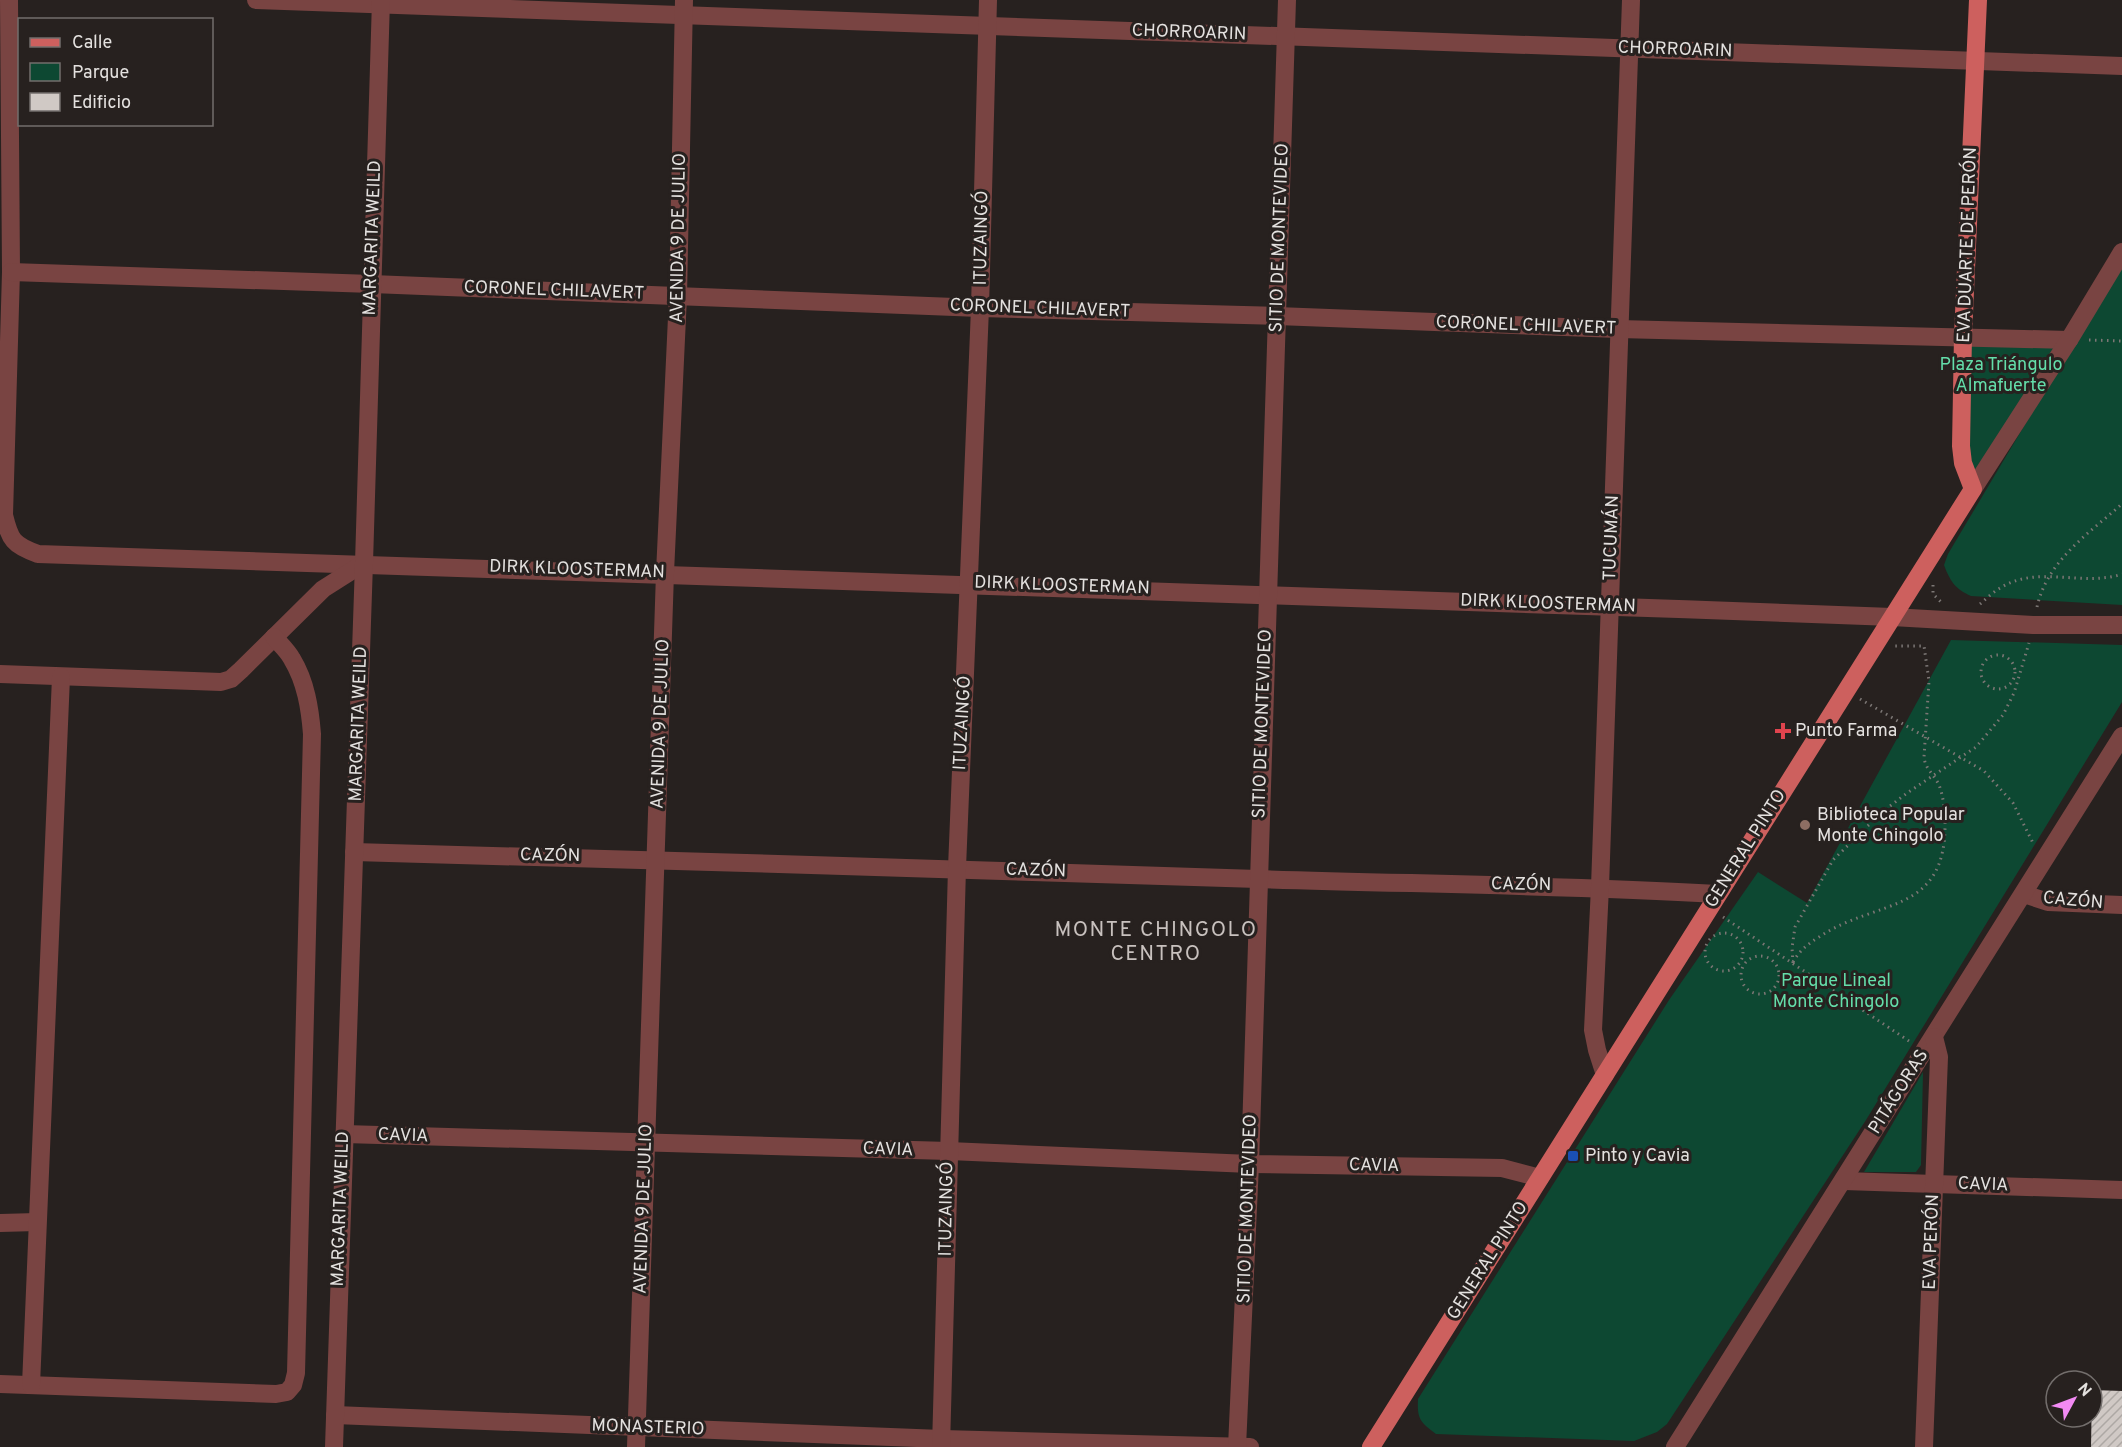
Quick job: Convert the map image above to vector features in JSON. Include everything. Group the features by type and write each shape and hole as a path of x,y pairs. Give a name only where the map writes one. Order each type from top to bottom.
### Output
{"main road":[{"name":"EVA DUARTE DE PERÓN","path":"1973,489 1961,446 1963,336 1978,0"},
{"name":"GENERAL PINTO","path":"1371,1447 1973,489"}],"street":[{"path":"9,0 5,245 11,272"},
{"name":"CHORROARIN","path":"256,0 683,8 987,26 2122,66"},
{"name":"ITUZAINGÓ","path":"942,1443 957,868 980,308 988,0"},
{"name":"SITIO DE MONTEVIDEO","path":"1237,1447 1250,1164 1287,0"},
{"name":"TUCUMÁN","path":"1605,1075 1593,1030 1631,0"},
{"name":"MARGARITA WEILD","path":"334,1447 381,2"},
{"name":"AVENIDA 9 DE JULIO","path":"636,1447 665,573 678,296 683,8"},
{"name":"GENERAL PINTO","path":"1973,489 2069,340 2122,252"},
{"name":"CORONEL CHILAVERT","path":"11,272 980,308 1278,316 1618,329 2069,340"},
{"name":"DIRK KLOOSTERMAN","path":"11,272 4,514 9,535 22,548 38,554 970,583 1893,617 2035,616 2122,625"},
{"path":"0,674 221,682 231,679 323,589 364,563"},
{"path":"0,1384 276,1394 287,1392 293,1385 296,1373 312,734 310,708 303,683 292,659 274,637"},
{"path":"31,1385 61,677"},
{"name":"PITÁGORAS","path":"1675,1447 2122,736"},
{"name":"CAZÓN","path":"354,852 1600,887 1713,901"},
{"name":"CAZÓN","path":"2024,894 2048,902 2122,905"},
{"name":"EVA PERÓN","path":"1924,1447 1939,1057 1929,1044"},
{"name":"CAVIA","path":"344,1134 949,1151 1250,1164 1502,1168 1540,1178"},
{"name":"CAVIA","path":"1844,1181 2122,1190"},
{"path":"0,1223 37,1222"},
{"name":"MONASTERIO","path":"335,1415 942,1443 1250,1447"}],"path":[{"path":"2069,340 2122,341"},
{"path":"1792,963 1795,927 1833,860 1881,813 1976,747 2003,715 2016,679 2040,593 2047,577 2062,558 2122,504"},
{"path":"1991,605 1980,605 2003,586 2023,579 2104,578 2122,574"},
{"path":"1933,582 1933,594 1944,603"},
{"path":"2035,616 2047,608"},
{"path":"1792,963 1799,952 1844,922 1884,910 1919,892 1937,869 1943,853 1945,820 1941,790 1934,776 1925,766 1929,681 1924,646 1874,646"},
{"path":"2004,656 2013,663 2016,679 2005,688 1994,689 1988,686 1982,677 1982,667 1988,658 2004,656"},
{"path":"1846,690 1984,771 2013,803 2043,863"},
{"path":"1713,901 1792,963 1929,1044"},
{"path":"1742,962 1726,971 1714,969 1704,953 1708,940 1719,933 1732,934 1741,943 1743,949 1742,962 1740,976 1742,983 1750,992 1762,994 1773,989 1779,979 1777,966 1768,958 1755,956 1742,962"},
{"path":"1768,958 1773,950"}],"green space":[{"path":"2122,261 2122,605 1971,596 1957,587 1948,576 1944,565 1948,554"},
{"name":"Plaza Triángulo Almafuerte","path":"1963,336 2069,340 1973,489 1963,463"},
{"name":"Parque Lineal Monte Chingolo","path":"1951,640 2122,645 2122,702 1866,1120 1667,1424 1657,1432 1634,1441 1436,1434 1421,1420 1418,1399 1669,1000 1758,872 1807,903"},
{"path":"1923,1072 1921,1165 1916,1172 1864,1172"}],"building":[{"path":"2104,1390 2122,1391 2122,1447 2091,1447 2091,1429 2104,1429"}],"place":[{"name":"Punto Farma","path":"1783,731"},
{"name":"Biblioteca Popular Monte Chingolo","path":"1805,825"},
{"name":"Pinto y Cavia","path":"1573,1156"}],"district":[{"name":"MONTE CHINGOLO CENTRO","path":"1156,942"}]}
